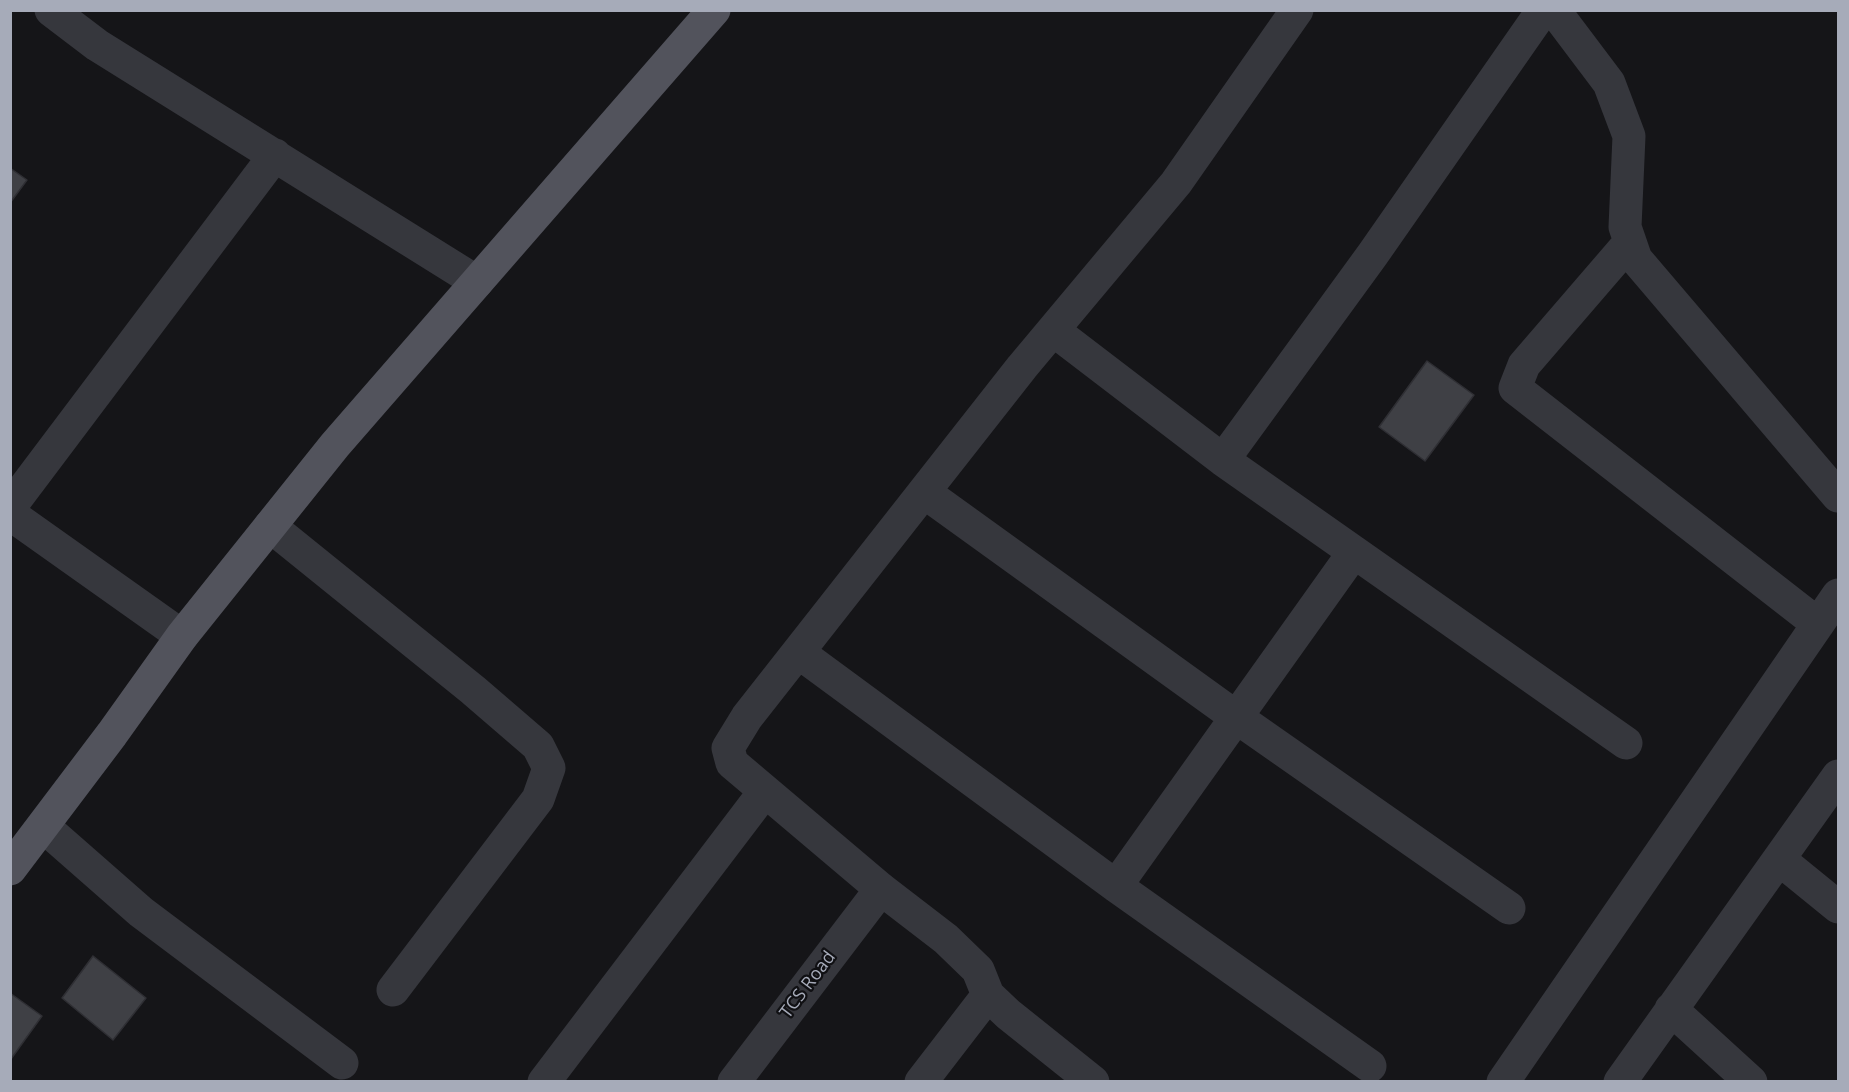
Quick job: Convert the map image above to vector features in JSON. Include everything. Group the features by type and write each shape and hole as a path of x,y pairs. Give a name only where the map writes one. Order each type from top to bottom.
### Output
{"main road":[{"path":"10,869 182,636 335,445 557,193 714,10"}],"street":[{"path":"51,10 97,45 477,282"},
{"path":"1093,1082 1008,1014 988,995 978,970 946,939 881,889 732,764 728,748 747,717 924,492 1053,330 1176,183 1297,10"},
{"path":"1223,460 1373,254 1543,10"},
{"path":"1554,10 1609,83 1629,136 1625,227 1636,259 1839,495"},
{"path":"10,507 275,155"},
{"path":"1630,242 1524,365 1515,388 1818,624"},
{"path":"1053,330 1223,460 1626,743"},
{"path":"924,492 1236,717 1509,908"},
{"path":"10,514 182,636"},
{"path":"270,526 538,746 549,768 538,799 393,990"},
{"path":"1116,886 1354,552"},
{"path":"1503,1082 1839,595"},
{"path":"798,652 1116,886 1370,1066"},
{"path":"1620,1082 1839,776"},
{"path":"544,1082 765,791"},
{"path":"43,826 141,912 342,1063"},
{"path":"1779,859 1839,907"},
{"name":"TCS Road","path":"734,1082 881,889"},
{"path":"921,1082 988,995"},
{"path":"1671,1009 1751,1082"}],"building":[{"path":"10,168 27,180 10,203"},
{"path":"1427,361 1474,395 1425,461 1379,427"},
{"path":"93,956 146,998 113,1040 62,998"},
{"path":"10,993 42,1016 11,1059 10,1058"}]}
